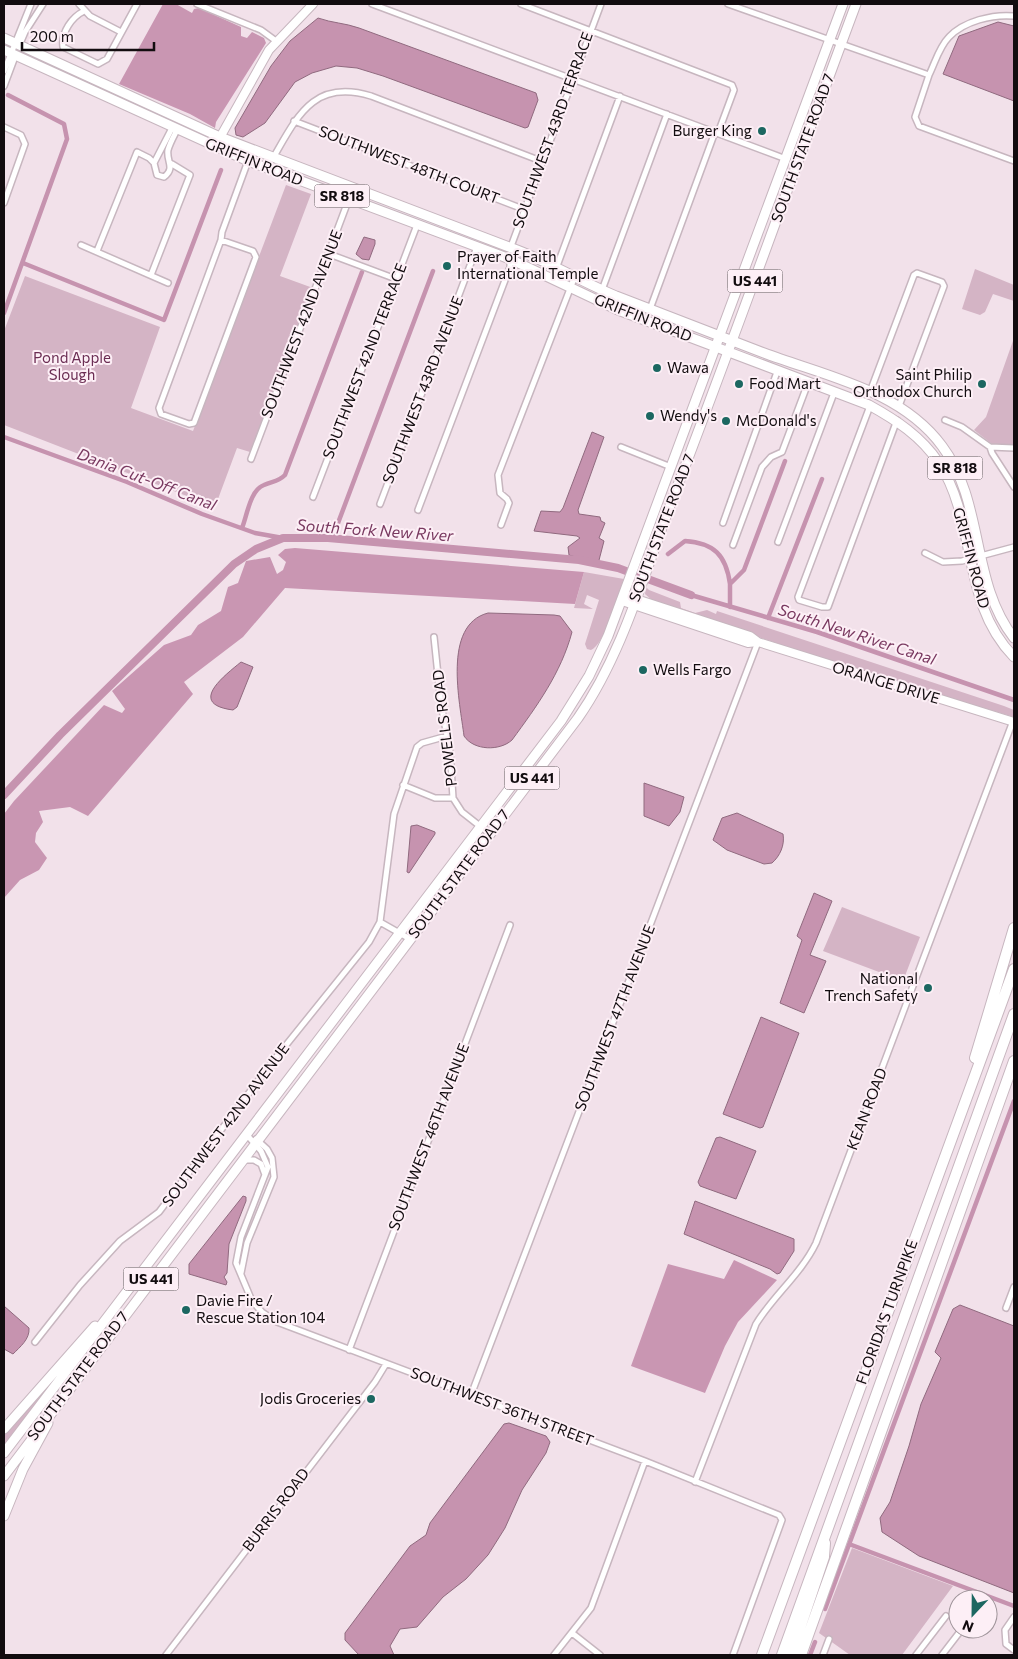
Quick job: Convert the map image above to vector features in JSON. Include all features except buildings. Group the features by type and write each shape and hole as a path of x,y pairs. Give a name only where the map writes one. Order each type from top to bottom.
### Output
{"highway":[{"path":"965,1098 972,1068 1014,928"},
{"name":"FLORIDA'S TURNPIKE","path":"762,1655 965,1098 1014,969"},
{"name":"FLORIDA'S TURNPIKE","path":"782,1655 1014,1014"},
{"path":"802,1655 1014,1061"},
{"path":"791,1655 824,1557 826,1532"},
{"path":"755,1655 784,1593"}],"main road":[{"name":"SOUTH STATE ROAD 7","path":"4,1453 569,710 600,656 623,598 843,4"},
{"name":"SOUTH STATE ROAD 7","path":"4,1476 61,1398 567,732 602,680 634,602 728,352 856,4"},
{"name":"GRIFFIN ROAD","path":"4,38 220,137 510,247 557,266 602,290 721,337 870,392 899,406 931,431 950,457 966,494 987,588 994,605 1014,638"},
{"name":"GRIFFIN ROAD","path":"10,52 248,161 510,258 618,310 870,406 897,420 926,446 950,482 958,505 980,602 993,629 1014,657"},
{"path":"791,144 793,154 798,162"},
{"path":"786,159 792,167 792,178"},
{"path":"672,467 676,477 676,490"},
{"path":"567,732 565,723 569,710"},
{"path":"330,1044 328,1036 331,1023"},
{"path":"4,1429 134,1284"},
{"path":"4,1516 22,1470 61,1398"}],"street":[{"path":"17,44 32,4"},
{"path":"4,71 10,52 43,4"},
{"path":"79,4 90,16 122,32"},
{"path":"84,10 68,25 62,43 66,50 98,64 103,62 137,4"},
{"path":"200,4 261,30 276,41"},
{"path":"216,147 260,63 276,41 313,4"},
{"path":"372,4 786,159"},
{"path":"521,4 726,82 734,90 650,309"},
{"name":"SOUTHWEST 43RD TERRACE","path":"418,510 510,267 510,247 523,209 600,4"},
{"path":"728,4 840,46 929,75"},
{"path":"1014,16 996,15 972,23 950,36 942,45 929,75 915,117 919,126 1014,161"},
{"path":"4,86 10,52"},
{"path":"273,158 294,121 305,107 324,94 349,91 371,96 541,160"},
{"path":"557,266 620,96"},
{"path":"602,290 668,114"},
{"name":"SOUTHWEST 48TH COURT","path":"294,121 523,209"},
{"path":"4,127 21,135 25,142 24,150 4,203"},
{"path":"154,166 175,129"},
{"path":"151,275 190,175 177,170 172,164 168,150 175,129"},
{"path":"97,252 137,152 149,158 157,175 164,177 168,173 177,170"},
{"path":"149,158 159,156"},
{"path":"221,240 254,251 256,257 194,423 189,424 161,414 159,408 248,161"},
{"path":"168,173 172,164"},
{"name":"SOUTHWEST 42ND AVENUE","path":"251,459 353,188"},
{"name":"SOUTHWEST 42ND TERRACE","path":"314,497 417,225"},
{"path":"81,245 168,283"},
{"name":"SOUTHWEST 43RD AVENUE","path":"380,504 477,247"},
{"path":"328,254 396,279"},
{"path":"870,392 914,275 918,273 942,282 944,286 899,406"},
{"path":"501,525 509,503 500,493 498,475 575,276"},
{"path":"723,523 777,372"},
{"path":"733,545 762,467 771,457 782,452 808,382"},
{"path":"778,542 834,393"},
{"path":"870,406 798,597 802,601 828,607 897,420"},
{"path":"945,420 962,427 990,447 1014,448"},
{"path":"620,447 672,467"},
{"path":"990,447 1014,487"},
{"path":"925,552 943,562 970,560 1014,547"},
{"name":"ORANGE DRIVE","path":"623,598 691,624 748,642 758,642 1014,722"},
{"name":"ORANGE DRIVE","path":"634,602 703,620 750,636 758,642"},
{"path":"691,624 703,620"},
{"name":"POWELLS ROAD","path":"434,637 453,798 462,812 490,834"},
{"name":"SOUTHWEST 47TH AVENUE","path":"471,1394 758,642"},
{"name":"KEAN ROAD","path":"695,1482 756,1324 764,1311 802,1270 816,1243 1014,722"},
{"path":"410,939 401,932 380,922 391,830 403,785 417,747 422,743 447,736"},
{"path":"403,785 435,798 453,798"},
{"name":"SOUTHWEST 42ND AVENUE","path":"35,1342 80,1285 120,1241 159,1212 270,1065 369,942 380,922"},
{"name":"SOUTHWEST 46TH AVENUE","path":"349,1350 510,924"},
{"path":"241,1274 247,1243 274,1177 274,1166 267,1148 247,1135"},
{"path":"256,1142 267,1162 266,1178"},
{"path":"242,1160 254,1160 261,1164 266,1178"},
{"name":"SOUTHWEST 36TH STREET","path":"266,1178 236,1254 236,1263 252,1301 262,1312 277,1322 645,1461 779,1516 782,1520 733,1655"},
{"path":"249,1218 252,1230"},
{"path":"1006,1308 1014,1287"},
{"name":"BURRIS ROAD","path":"166,1655 375,1382 386,1364"},
{"path":"554,1655 591,1608 645,1461"},
{"path":"916,1655 946,1616"},
{"path":"1014,1617 1005,1630 1006,1644 1014,1650"},
{"path":"572,1633 600,1655"},
{"path":"942,1655 954,1639"},
{"path":"823,1655 829,1640"}],"green space":[{"name":"Pond Apple Slough","path":"286,185 311,194 280,276 313,288 250,452 237,448 215,507 4,425 4,331 25,276 160,327 131,408 193,431"},
{"path":"975,269 1014,285 1014,301 993,294 985,312 980,315 962,309"},
{"path":"1014,338 1014,444 992,444 974,430 986,417"},
{"path":"584,572 624,579 606,629 596,646 591,650 587,649 585,644 599,600 587,595 584,604 593,609 574,608"},
{"path":"646,587 649,590 680,602 681,608 695,613 707,610 716,614 717,611 1004,706 1014,710 1014,717 868,674 654,602 645,594"},
{"path":"842,907 920,937 903,981 823,951"},
{"path":"54,1380 4,1446 4,1433"},
{"path":"852,1548 953,1586 948,1589 948,1593 902,1655 850,1655 819,1633"}],"shaded area":[{"path":"163,4 176,4 192,13 194,9 199,8 241,27 241,36 247,38 252,32 264,38 266,43 216,122 215,128 190,114 119,84"},
{"path":"318,18 359,28 536,93 538,100 528,127 525,128 383,76 357,68 336,66 312,73 295,82 265,123 243,137 236,135 235,128 271,66 290,41"},
{"path":"998,22 1014,26 1014,101 943,74 959,36"},
{"path":"364,237 375,240 369,260 362,259 356,254"},
{"path":"592,432 604,437 578,510 579,514 600,517 601,521 605,523 599,538 604,541 598,564 569,555 568,547 580,538 577,536 534,531 541,511 560,512 563,508"},
{"path":"295,548 584,572 575,604 285,588 243,637 184,682 193,694 88,816 70,807 39,811 43,822 36,833 35,842 47,858 39,870 20,880 4,898 4,814 14,801 104,705 122,713 125,709 112,691 164,645 191,635 198,625 221,611 228,587 238,583 246,561 270,557 277,574 283,570 286,562 278,555 285,549"},
{"path":"488,613 560,616 572,632 562,661 539,702 512,740 507,744 494,748 480,747 468,741 464,736 457,667 459,648 464,633 474,620"},
{"path":"241,662 253,667 237,707 233,710 219,707 212,702 213,689"},
{"path":"644,783 684,797 680,812 669,826 644,816"},
{"path":"737,813 783,834 781,850 772,863 764,864 727,850 713,840 722,818"},
{"path":"417,825 435,832 435,834 409,873 407,872 411,826"},
{"path":"814,893 832,901 810,955 826,961 804,1013 780,1003 802,940 797,936"},
{"path":"761,1017 799,1033 763,1127 760,1128 723,1114"},
{"path":"720,1137 756,1151 736,1199 700,1186 698,1182 716,1138"},
{"path":"243,1196 246,1197 246,1201 229,1244 227,1273 224,1277 227,1282 226,1285 189,1274 189,1264"},
{"path":"695,1201 794,1239 794,1251 780,1273 777,1274 770,1269 684,1234"},
{"path":"734,1260 777,1280 738,1322 725,1346 705,1393 631,1366 668,1264 724,1279"},
{"path":"960,1305 1014,1326 1014,1593 919,1556 882,1532 880,1518 890,1502 921,1404 941,1358 935,1352 953,1309"},
{"path":"4,1306 29,1328 26,1339 13,1354 4,1349"},
{"path":"509,1423 546,1436 550,1442 546,1453 522,1490 505,1528 488,1555 466,1579 443,1597 417,1627 400,1629 390,1646 394,1655 359,1655 345,1640 345,1633 410,1546 426,1535 430,1523 504,1424"}],"waterway":[{"path":"4,313 67,139 64,124 8,95"},
{"path":"23,263 164,320 221,170"},
{"path":"332,539 433,271"},
{"path":"242,528 255,492 264,485 278,480 285,475 362,272"},
{"name":"Dania Cut-Off Canal","path":"4,437 127,482 202,514 255,533 283,538"},
{"path":"730,607 730,584 744,570 785,461"},
{"path":"768,618 822,479"},
{"name":"South Fork New River","path":"4,795 60,735 234,564 256,549 283,538 328,538 579,560 618,568 691,595"},
{"path":"668,554 685,541 704,544 717,552 722,558 730,584"},
{"name":"South New River Canal","path":"691,595 817,632 1014,700"},
{"path":"825,1609 1014,1101"},
{"path":"849,1544 1014,1606"},
{"path":"810,1655 815,1642"}],"place":[{"name":"Burger King","path":"762,131"},
{"name":"Prayer of Faith International Temple","path":"447,266"},
{"name":"Wawa","path":"657,368"},
{"name":"Food Mart","path":"739,384"},
{"name":"Saint Philip Orthodox Church","path":"982,384"},
{"name":"Wendy's","path":"650,416"},
{"name":"McDonald's","path":"726,421"},
{"name":"Wells Fargo","path":"643,670"},
{"name":"National Trench Safety","path":"928,988"},
{"name":"Davie Fire / Rescue Station 104","path":"186,1310"},
{"name":"Jodis Groceries","path":"371,1399"}]}
